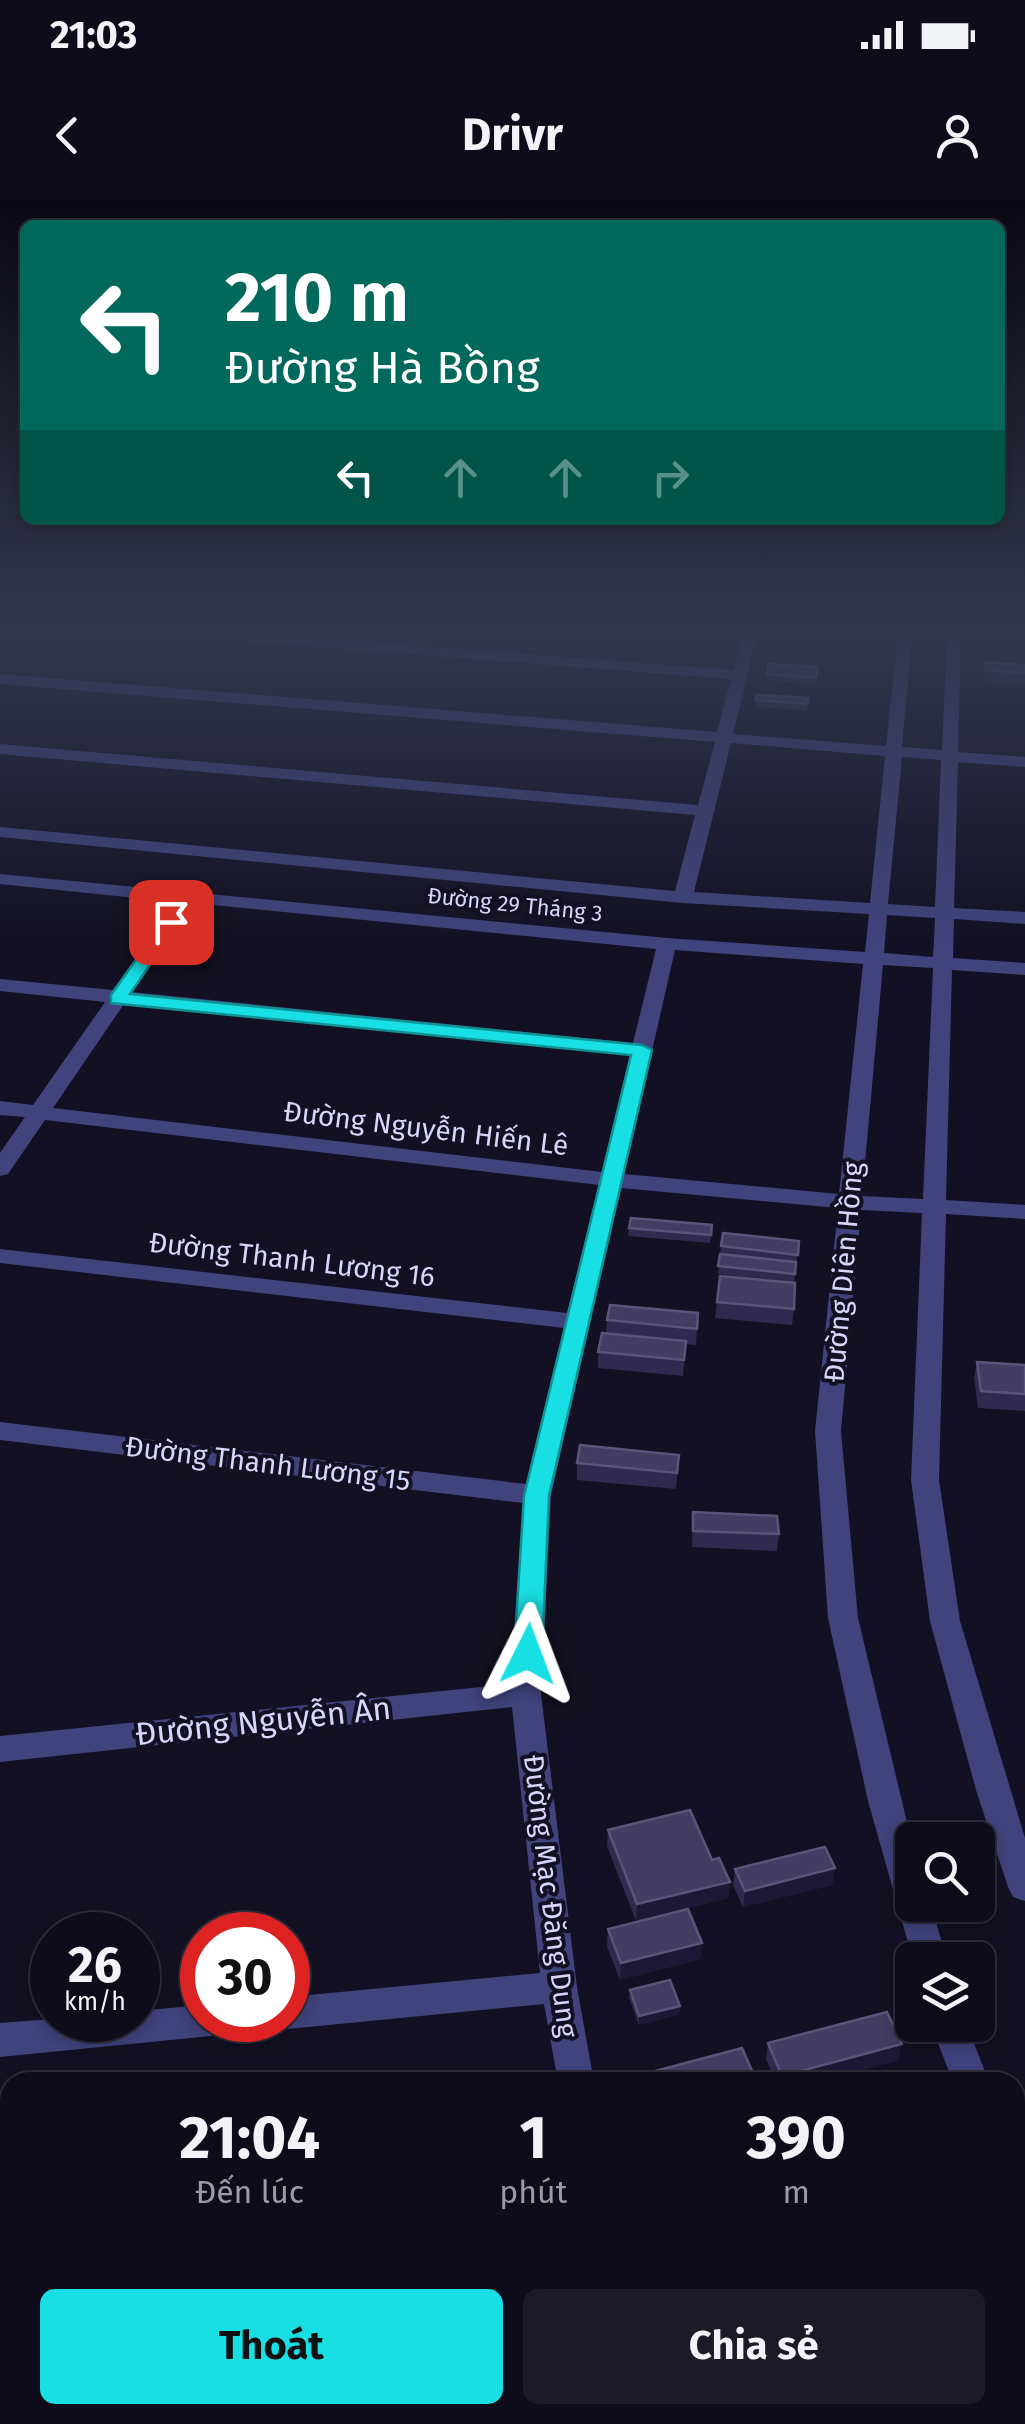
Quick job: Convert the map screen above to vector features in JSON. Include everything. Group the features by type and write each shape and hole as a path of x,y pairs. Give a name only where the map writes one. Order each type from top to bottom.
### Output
{"street":[{"path":"683,897 724,740 1025,762"},
{"name":"Đường Diên Hồng","path":"895,740 828,1431 843,1618 895,1839"},
{"path":"951,740 925,1480 945,1621 992,1790 1025,1886"},
{"path":"0,749 705,811"},
{"name":"Đường 29 Tháng 3","path":"0,832 683,897 1025,918"},
{"name":"Đường 29 Tháng 3","path":"0,879 667,944 1025,970"},
{"path":"0,1169 188,897"},
{"name":"Đường Mạc Đăng Dung","path":"574,2072 559,1987 526,1694 536,1496 667,944"},
{"path":"0,985 642,1050"},
{"name":"Đường Nguyễn Hiến Lê","path":"0,1108 612,1180 850,1202 1025,1212"},
{"name":"Đường Thanh Lương 16","path":"0,1256 578,1322"},
{"name":"Đường Thanh Lương 15","path":"0,1432 536,1496"},
{"name":"Đường Nguyễn Ân","path":"0,1749 526,1694"},
{"path":"310,2011 559,1987"},
{"path":"0,2040 180,2023"},
{"path":"956,2042 967,2072"}],"building":[{"path":"631,1218 712,1225 711,1235 629,1228"},
{"path":"723,1233 799,1241 798,1255 721,1246"},
{"path":"720,1254 796,1262 795,1274 718,1266"},
{"path":"720,1276 795,1283 794,1309 717,1302"},
{"path":"610,1305 698,1313 697,1329 607,1320"},
{"path":"602,1333 686,1341 684,1360 598,1352"},
{"path":"977,1362 1025,1365 1025,1394 981,1391"},
{"path":"580,1445 679,1455 677,1473 577,1463"},
{"path":"693,1512 777,1516 779,1534 693,1531"},
{"path":"690,1810 712,1860 719,1858 730,1882 637,1904 608,1830"},
{"path":"825,1847 835,1868 745,1891 735,1869"},
{"path":"688,1909 702,1943 621,1963 608,1929"},
{"path":"670,1980 680,2006 639,2016 630,1990"},
{"path":"887,2012 895,2029 895,2042 902,2044 797,2072 780,2072 768,2043"},
{"path":"742,2048 753,2072 651,2072"}],"route":[{"path":"171,922 118,999 642,1050 536,1496 528,1654"}]}
